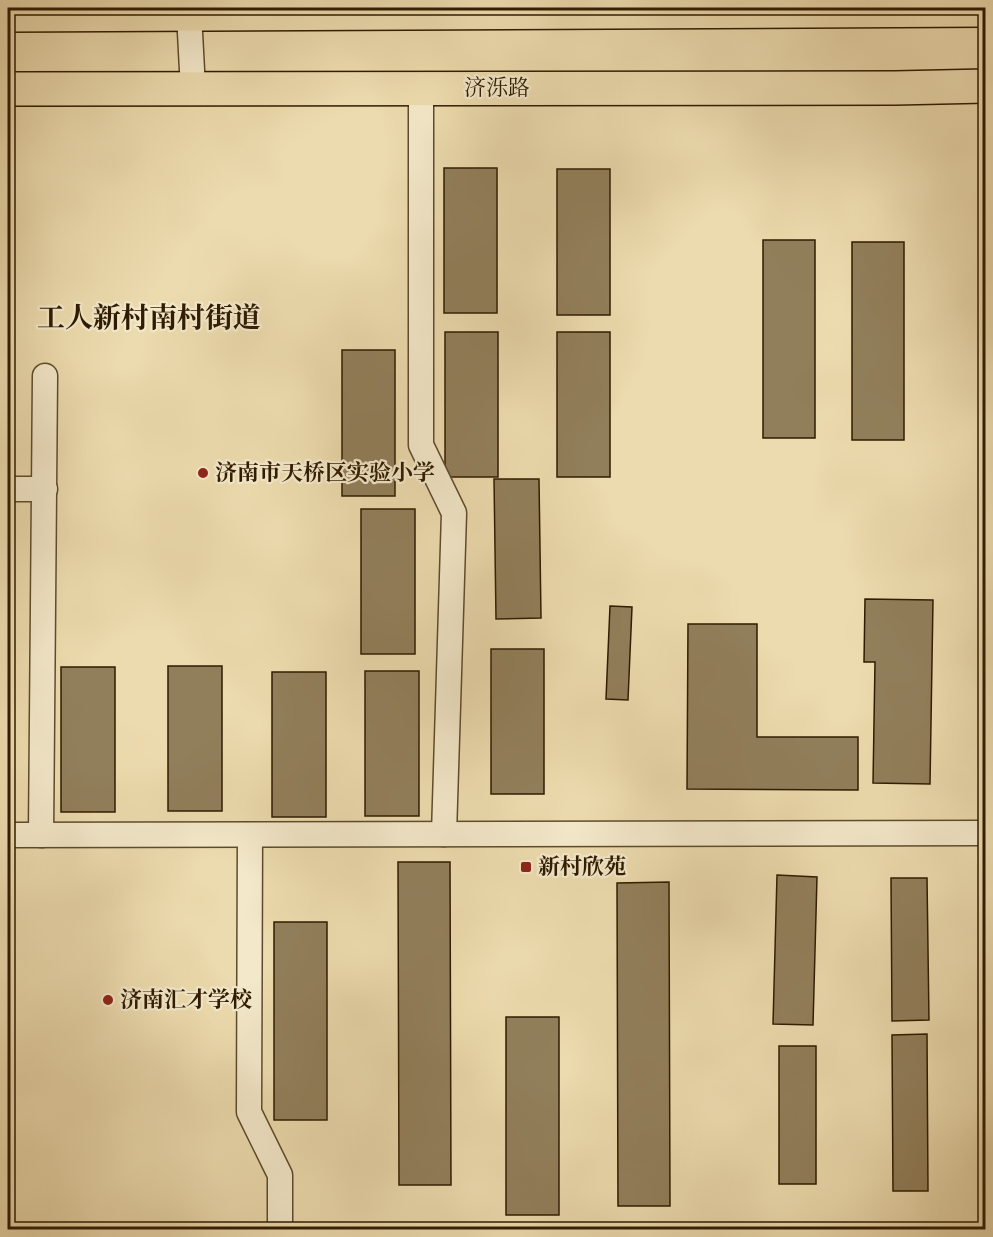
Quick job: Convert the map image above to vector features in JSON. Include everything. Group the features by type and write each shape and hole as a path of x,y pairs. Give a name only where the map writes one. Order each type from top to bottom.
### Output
{"highway":[{"path":"8,15 986,10"},
{"name":"济泺路","path":"8,89 986,86"}],"street":[{"path":"189,14 193,89"},
{"path":"421,89 421,445 454,513 444,834"},
{"path":"41,835 45,376"},
{"path":"8,489 45,489"},
{"path":"8,835 986,833"},
{"path":"250,835 249,1112 280,1175 280,1230"}],"building":[{"path":"444,168 497,168 497,313 444,313"},
{"path":"557,169 610,169 610,315 557,315"},
{"path":"763,240 815,240 815,438 763,438"},
{"path":"852,242 904,242 904,440 852,440"},
{"path":"445,332 498,332 498,477 445,477"},
{"path":"557,332 610,332 610,477 557,477"},
{"path":"342,350 395,350 395,496 342,496"},
{"path":"494,479 539,479 541,618 496,619"},
{"path":"361,509 415,509 415,654 361,654"},
{"path":"865,599 933,600 930,784 873,783 875,662 864,662"},
{"path":"610,606 632,607 628,700 606,699"},
{"path":"688,624 757,624 757,737 858,737 858,790 687,789"},
{"path":"491,649 544,649 544,794 491,794"},
{"path":"168,666 222,666 222,811 168,811"},
{"path":"61,667 115,667 115,812 61,812"},
{"path":"365,671 419,671 419,816 365,816"},
{"path":"272,672 326,672 326,817 272,817"},
{"path":"9,678 9,823 8,823"},
{"path":"398,862 450,862 451,1185 399,1185"},
{"path":"777,875 817,877 813,1025 773,1024"},
{"path":"891,878 927,878 929,1020 892,1021"},
{"path":"669,882 670,1206 618,1206 617,883"},
{"path":"274,922 327,922 327,1120 274,1120"},
{"path":"506,1017 559,1017 559,1215 506,1215"},
{"path":"927,1034 928,1191 893,1191 892,1035"},
{"path":"779,1046 816,1046 816,1184 779,1184"},
{"path":"782,1228 835,1228 835,1230 782,1230"}],"place":[{"name":"济南市天桥区实验小学","path":"203,473"},
{"name":"新村欣苑","path":"526,867"},
{"name":"济南汇才学校","path":"108,1000"}],"district":[{"name":"工人新村南村街道","path":"149,318"}]}
